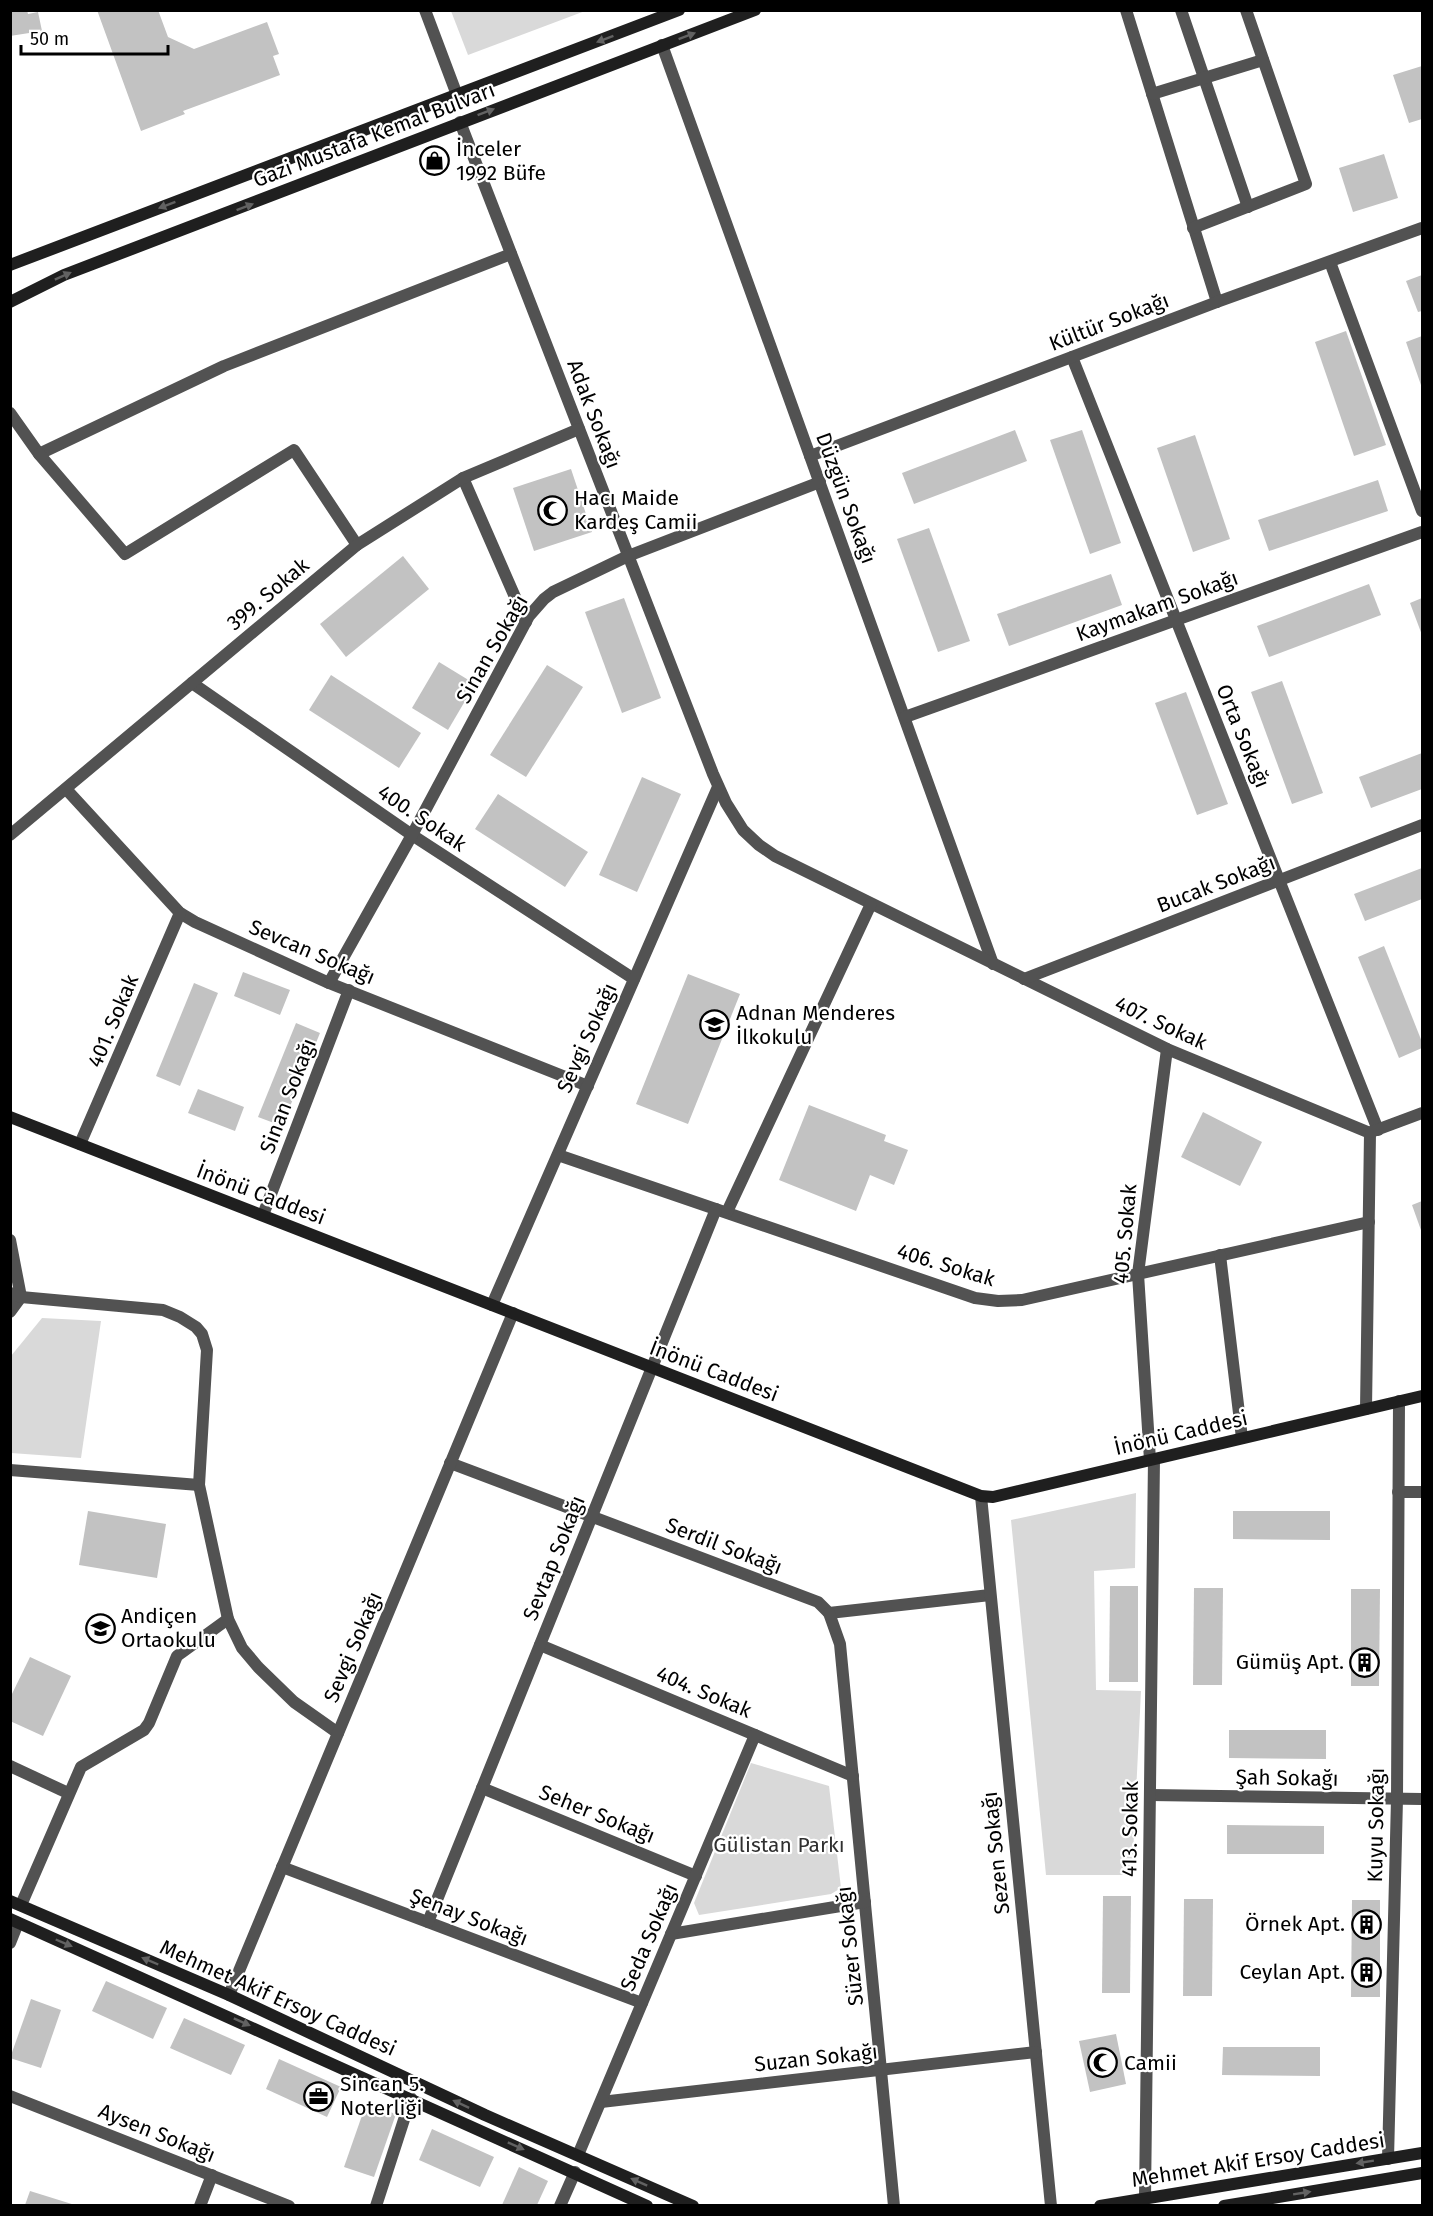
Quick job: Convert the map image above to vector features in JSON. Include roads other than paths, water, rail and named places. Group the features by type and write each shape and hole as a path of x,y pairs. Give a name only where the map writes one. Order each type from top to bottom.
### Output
{"main road":[{"name":"Gazi Mustafa Kemal Bulvarı","path":"10,265 679,10"},
{"name":"Gazi Mustafa Kemal Bulvarı","path":"10,302 64,275 755,10"},
{"name":"İnönü Caddesi","path":"10,1117 981,1496 993,1497 1422,1396"},
{"name":"Mehmet Akif Ersoy Caddesi","path":"16,1903 229,1995 485,2115 693,2205"},
{"name":"Mehmet Akif Ersoy Caddesi","path":"14,1921 647,2205"},
{"name":"Mehmet Akif Ersoy Caddesi","path":"1100,2205 1422,2153"},
{"name":"Mehmet Akif Ersoy Caddesi","path":"1224,2205 1270,2202 1422,2173"}],"street":[{"path":"424,10 457,95"},
{"path":"1126,10 1216,302"},
{"path":"1181,10 1248,207"},
{"path":"1193,228 1306,184 1246,10"},
{"name":"Düzgün Sokağı","path":"662,45 993,964"},
{"path":"1152,94 1263,60"},
{"name":"Adak Sokağı","path":"460,122 718,787"},
{"name":"Kültür Sokağı","path":"810,456 1216,302 1422,228"},
{"path":"39,454 224,366 511,254"},
{"path":"1330,262 1422,511"},
{"name":"Orta Sokağı","path":"1072,357 1279,880 1374,1131"},
{"path":"10,413 39,454 125,554 294,450 357,545"},
{"name":"399. Sokak","path":"10,835 357,545 463,478 579,429"},
{"path":"463,478 526,622"},
{"name":"Sinan Sokağı","path":"329,983 412,835 526,622 537,606 553,592 628,555 820,482"},
{"name":"Kaymakam Sokağı","path":"904,717 1422,532"},
{"name":"400. Sokak","path":"192,683 412,835 634,979"},
{"name":"407. Sokak","path":"718,787 735,818 759,845 775,856 1167,1049 1374,1131"},
{"name":"Sevgi Sokağı","path":"492,1305 718,787"},
{"name":"Sevcan Sokağı","path":"66,789 180,913 207,928 329,983 588,1086"},
{"name":"Bucak Sokağı","path":"1024,979 1422,825"},
{"name":"Sevtap Sokağı","path":"428,1922 652,1368 722,1210 871,904"},
{"name":"401. Sokak","path":"80,1144 180,913"},
{"name":"Sinan Sokağı","path":"263,1215 349,990"},
{"name":"405. Sokak","path":"1152,1460 1138,1274 1167,1049"},
{"path":"1366,1409 1369,1222 1374,1131 1422,1113"},
{"name":"406. Sokak","path":"558,1155 975,1298 998,1301 1022,1300 1369,1222"},
{"path":"10,1240 16,1295 10,1312"},
{"path":"1220,1256 1242,1438"},
{"path":"16,1295 159,1309 180,1317 196,1327 202,1334 207,1350 199,1485 228,1619 242,1648 258,1667 294,1702 338,1733"},
{"name":"Sevgi Sokağı","path":"229,1995 513,1313"},
{"name":"Kuyu Sokağı","path":"1388,2158 1397,1799 1399,1401"},
{"name":"413. Sokak","path":"1145,2198 1152,1460"},
{"name":"Serdil Sokağı","path":"450,1463 818,1602 829,1613"},
{"path":"10,1470 199,1485"},
{"path":"1398,1492 1422,1492"},
{"name":"Sezen Sokağı","path":"981,1496 1051,2205"},
{"path":"829,1613 990,1594"},
{"name":"Süzer Sokağı","path":"829,1613 840,1644 894,2205"},
{"path":"16,1903 81,1767 144,1730 177,1656 228,1619"},
{"name":"404. Sokak","path":"540,1645 852,1776"},
{"name":"Seda Sokağı","path":"578,2155 756,1735"},
{"path":"10,1766 68,1793"},
{"name":"Seher Sokağı","path":"482,1788 696,1876"},
{"name":"Şah Sokağı","path":"1150,1795 1422,1799"},
{"name":"Şenay Sokağı","path":"282,1867 642,2002"},
{"path":"671,1934 865,1902"},
{"path":"10,1943 14,1921"},
{"name":"Suzan Sokağı","path":"600,2102 1036,2052"},
{"name":"Aysen Sokağı","path":"10,2096 289,2205"},
{"path":"376,2205 411,2098"},
{"path":"560,2205 575,2172"},
{"path":"200,2205 212,2175"}],"place":[{"name":"İnceler 1992 Büfe","path":"435,161"},
{"name":"Hacı Maide Kardeş Camii","path":"553,510"},
{"name":"Adnan Menderes İlkokulu","path":"715,1025"},
{"name":"Andiçen Ortaokulu","path":"100,1628"},
{"name":"Gümüş Apt.","path":"1365,1662"},
{"name":"Örnek Apt.","path":"1366,1924"},
{"name":"Ceylan Apt.","path":"1366,1972"},
{"name":"Camii","path":"1103,2063"},
{"name":"Sincan 5. Noterliği","path":"319,2096"}],"park label":[{"name":"Gülistan Parkı","path":"779,1845"}]}
